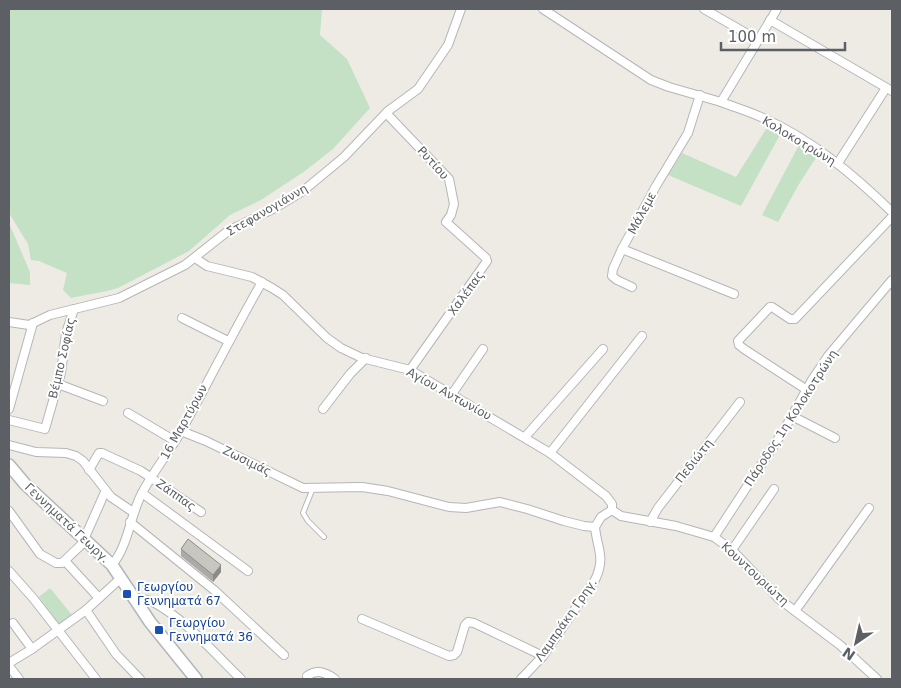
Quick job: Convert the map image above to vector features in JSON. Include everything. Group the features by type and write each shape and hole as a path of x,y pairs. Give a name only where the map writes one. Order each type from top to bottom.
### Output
{"street":[{"name":"Στεφανογιάννη","path":"9,322 24,326 45,317 119,298 180,268 228,231 281,204 317,181 344,157 386,114 415,92 448,45 461,9"},
{"path":"543,9 651,80 668,87 721,102 777,9"},
{"path":"704,9 758,40"},
{"path":"770,20 889,90 838,163"},
{"name":"Μάλεμε","path":"700,95 688,133 656,186 622,249 734,294"},
{"name":"Κολοκοτρώνη","path":"721,102 761,118 806,142 838,163 866,186 892,212"},
{"name":"Ρυτίου","path":"386,114 449,179 454,204 451,215 446,222"},
{"path":"807,390 739,345 739,340 770,307 790,319 795,319 892,217"},
{"name":"Χαλέπας","path":"410,370 487,261 446,222"},
{"path":"622,249 612,276 632,287"},
{"name":"Αγίου Αντωνίου","path":"195,258 207,266 252,277 262,282 283,295 332,341 349,352 410,370 525,438 550,454 606,496 612,504 612,510"},
{"name":"Πάροδος 1η Κολοκοτρώνη","path":"714,537 792,416 828,356 892,280"},
{"name":"16 Μαρτύρων","path":"112,565 119,553 142,493 181,431 228,341 262,282"},
{"name":"Βέμπο Σοφίας","path":"9,420 45,428 61,373 66,333 74,309"},
{"path":"182,318 228,341"},
{"path":"9,409 33,323"},
{"path":"550,454 642,336"},
{"path":"452,394 483,349"},
{"path":"525,438 604,349"},
{"path":"323,409 350,374 366,358"},
{"path":"58,384 103,402"},
{"name":"Πεδιώτη","path":"650,522 658,508 740,402"},
{"path":"128,414 175,441"},
{"path":"792,416 835,438"},
{"name":"Ζωσιμάς","path":"181,431 206,441 298,486 313,488 362,487 392,492 440,505 466,508 500,502 564,522 595,526"},
{"path":"9,445 36,452 76,456 105,492 118,504 134,512"},
{"name":"Ζάππας","path":"89,470 99,453 102,453 135,467 201,512"},
{"name":"Γεννηματά Γεωργ.","path":"9,465 25,484 112,565 150,622 196,679"},
{"path":"732,550 774,489"},
{"path":"62,562 80,548 105,492"},
{"path":"142,493 248,571"},
{"path":"795,611 869,508"},
{"path":"595,526 601,517 612,510"},
{"name":"Κουντουριώτη","path":"612,510 621,516 676,526 714,537 732,550 773,593 840,645 877,679"},
{"path":"9,511 35,548 47,558 62,562 99,598"},
{"path":"130,522 214,590 284,655"},
{"name":"Λαμπράκη Γρηγ.","path":"521,679 543,656 582,601 599,570 601,560 595,526"},
{"path":"9,571 33,598 96,679"},
{"path":"19,679 9,662 32,649 86,610 121,578"},
{"path":"134,598 152,601 175,618 194,633 241,679"},
{"path":"86,610 116,654 140,679"},
{"path":"362,619 449,656 457,652 465,625 468,622 474,623 543,656"},
{"path":"13,623 32,649"},
{"path":"306,676 319,672 335,679"}],"lane":[{"path":"313,488 304,513 308,521 324,537"}],"green space":[{"path":"9,9 322,9 320,35 347,59 370,108 333,149 305,171 261,200 230,215 189,251 118,288 71,298 63,290 67,273 39,261 31,260 28,244 9,213"},
{"path":"768,126 781,133 741,206 668,175 682,153 736,177"},
{"path":"799,145 817,156 778,222 762,215"},
{"path":"9,223 30,272 30,285 9,283"},
{"path":"50,588 72,615 59,624 39,597"}],"building":[{"path":"188,539 221,565 213,575 181,549"}],"place":[{"name":"Γεωργίου Γεννηματά 67","path":"127,594"},
{"name":"Γεωργίου Γεννηματά 36","path":"159,630"}]}
